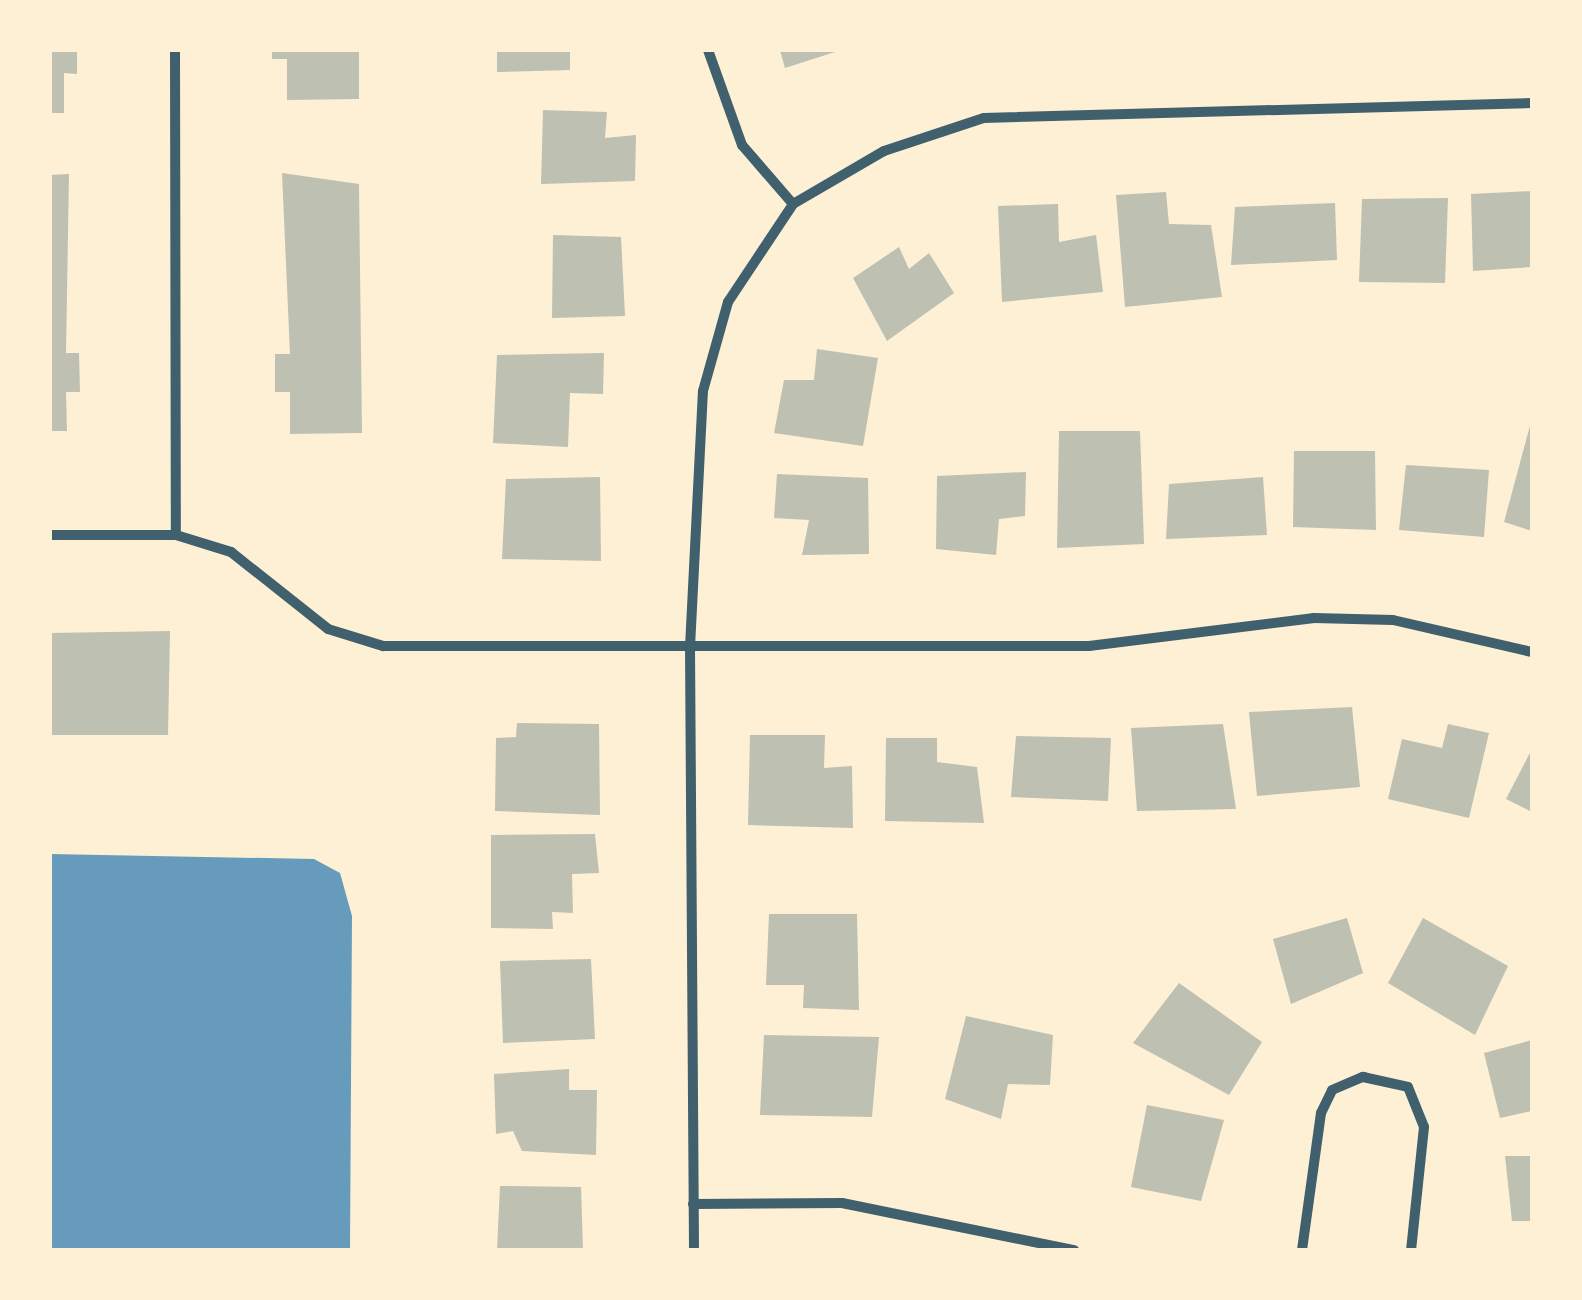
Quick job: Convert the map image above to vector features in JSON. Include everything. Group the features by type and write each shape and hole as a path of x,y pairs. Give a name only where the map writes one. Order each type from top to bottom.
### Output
{"street":[{"path":"174,50 176,535"},
{"path":"708,50 742,144 793,204"},
{"path":"694,1250 690,646 703,391 728,302 793,204 884,151 984,118 1532,104"},
{"path":"50,535 176,535 231,552 328,628 382,646 1089,646 1314,618 1393,620 1532,652"},
{"path":"1302,1250 1321,1113 1332,1090 1363,1077 1408,1087 1424,1127 1411,1250"},
{"path":"693,1204 842,1203 1074,1250"}],"water":[{"path":"50,854 314,859 340,873 352,916 350,1250 50,1250"}],"building":[{"path":"50,50 77,50 77,74 64,73 64,113 50,113"},
{"path":"272,50 359,50 359,99 287,100 287,59 272,59"},
{"path":"497,50 570,50 570,70 497,72"},
{"path":"780,50 838,50 838,51 785,68"},
{"path":"543,110 607,112 605,138 636,135 635,181 541,184"},
{"path":"282,173 359,184 362,433 290,434 290,392 275,392 275,354 290,354"},
{"path":"69,174 66,353 79,353 80,392 66,392 67,431 50,431 50,175"},
{"path":"1532,191 1532,267 1473,271 1471,194"},
{"path":"1166,192 1169,224 1211,225 1222,297 1125,307 1116,195"},
{"path":"1448,198 1445,283 1359,282 1362,199"},
{"path":"1335,203 1337,260 1231,265 1235,207"},
{"path":"1058,204 1059,242 1096,235 1103,292 1002,302 998,206"},
{"path":"553,235 621,237 625,316 552,318"},
{"path":"899,247 909,269 929,253 954,293 887,341 853,278"},
{"path":"817,349 878,358 863,446 774,433 784,380 814,380"},
{"path":"604,353 603,394 570,393 568,447 493,443 497,355"},
{"path":"1532,422 1532,531 1504,522"},
{"path":"1059,431 1140,431 1144,544 1057,548"},
{"path":"1294,451 1375,451 1376,530 1293,527"},
{"path":"1406,465 1489,470 1484,537 1399,530"},
{"path":"1026,472 1025,516 999,519 996,555 936,549 937,476"},
{"path":"777,474 868,478 869,554 802,555 809,520 774,518"},
{"path":"600,477 601,561 502,559 506,479"},
{"path":"1263,477 1267,535 1166,539 1169,484"},
{"path":"170,631 168,735 50,735 50,633"},
{"path":"1352,707 1360,787 1257,796 1249,712"},
{"path":"517,723 599,724 600,815 495,811 496,738 516,737"},
{"path":"1223,724 1236,809 1137,811 1131,728"},
{"path":"1448,724 1489,733 1469,818 1388,799 1402,739 1442,748"},
{"path":"750,735 825,735 824,768 852,766 853,828 748,825"},
{"path":"1016,736 1111,738 1108,801 1011,797"},
{"path":"886,738 937,738 937,762 977,767 984,823 885,821"},
{"path":"1532,749 1532,812 1506,799"},
{"path":"595,834 599,873 572,874 573,913 552,912 553,929 491,928 491,835"},
{"path":"769,914 857,914 859,1010 803,1008 804,985 766,985"},
{"path":"1347,918 1363,973 1291,1004 1273,939"},
{"path":"1423,918 1508,966 1475,1035 1388,983"},
{"path":"591,959 595,1039 503,1043 500,961"},
{"path":"1179,983 1262,1042 1229,1095 1133,1043"},
{"path":"966,1016 1053,1035 1050,1085 1008,1084 1001,1119 945,1099"},
{"path":"764,1035 879,1037 872,1117 760,1115"},
{"path":"1532,1040 1532,1111 1500,1118 1484,1053"},
{"path":"569,1069 569,1090 597,1090 596,1155 522,1151 513,1131 496,1134 494,1074"},
{"path":"1147,1105 1224,1120 1201,1201 1131,1187"},
{"path":"1505,1156 1532,1156 1532,1221 1512,1221"},
{"path":"500,1186 581,1187 583,1250 497,1250"}]}
